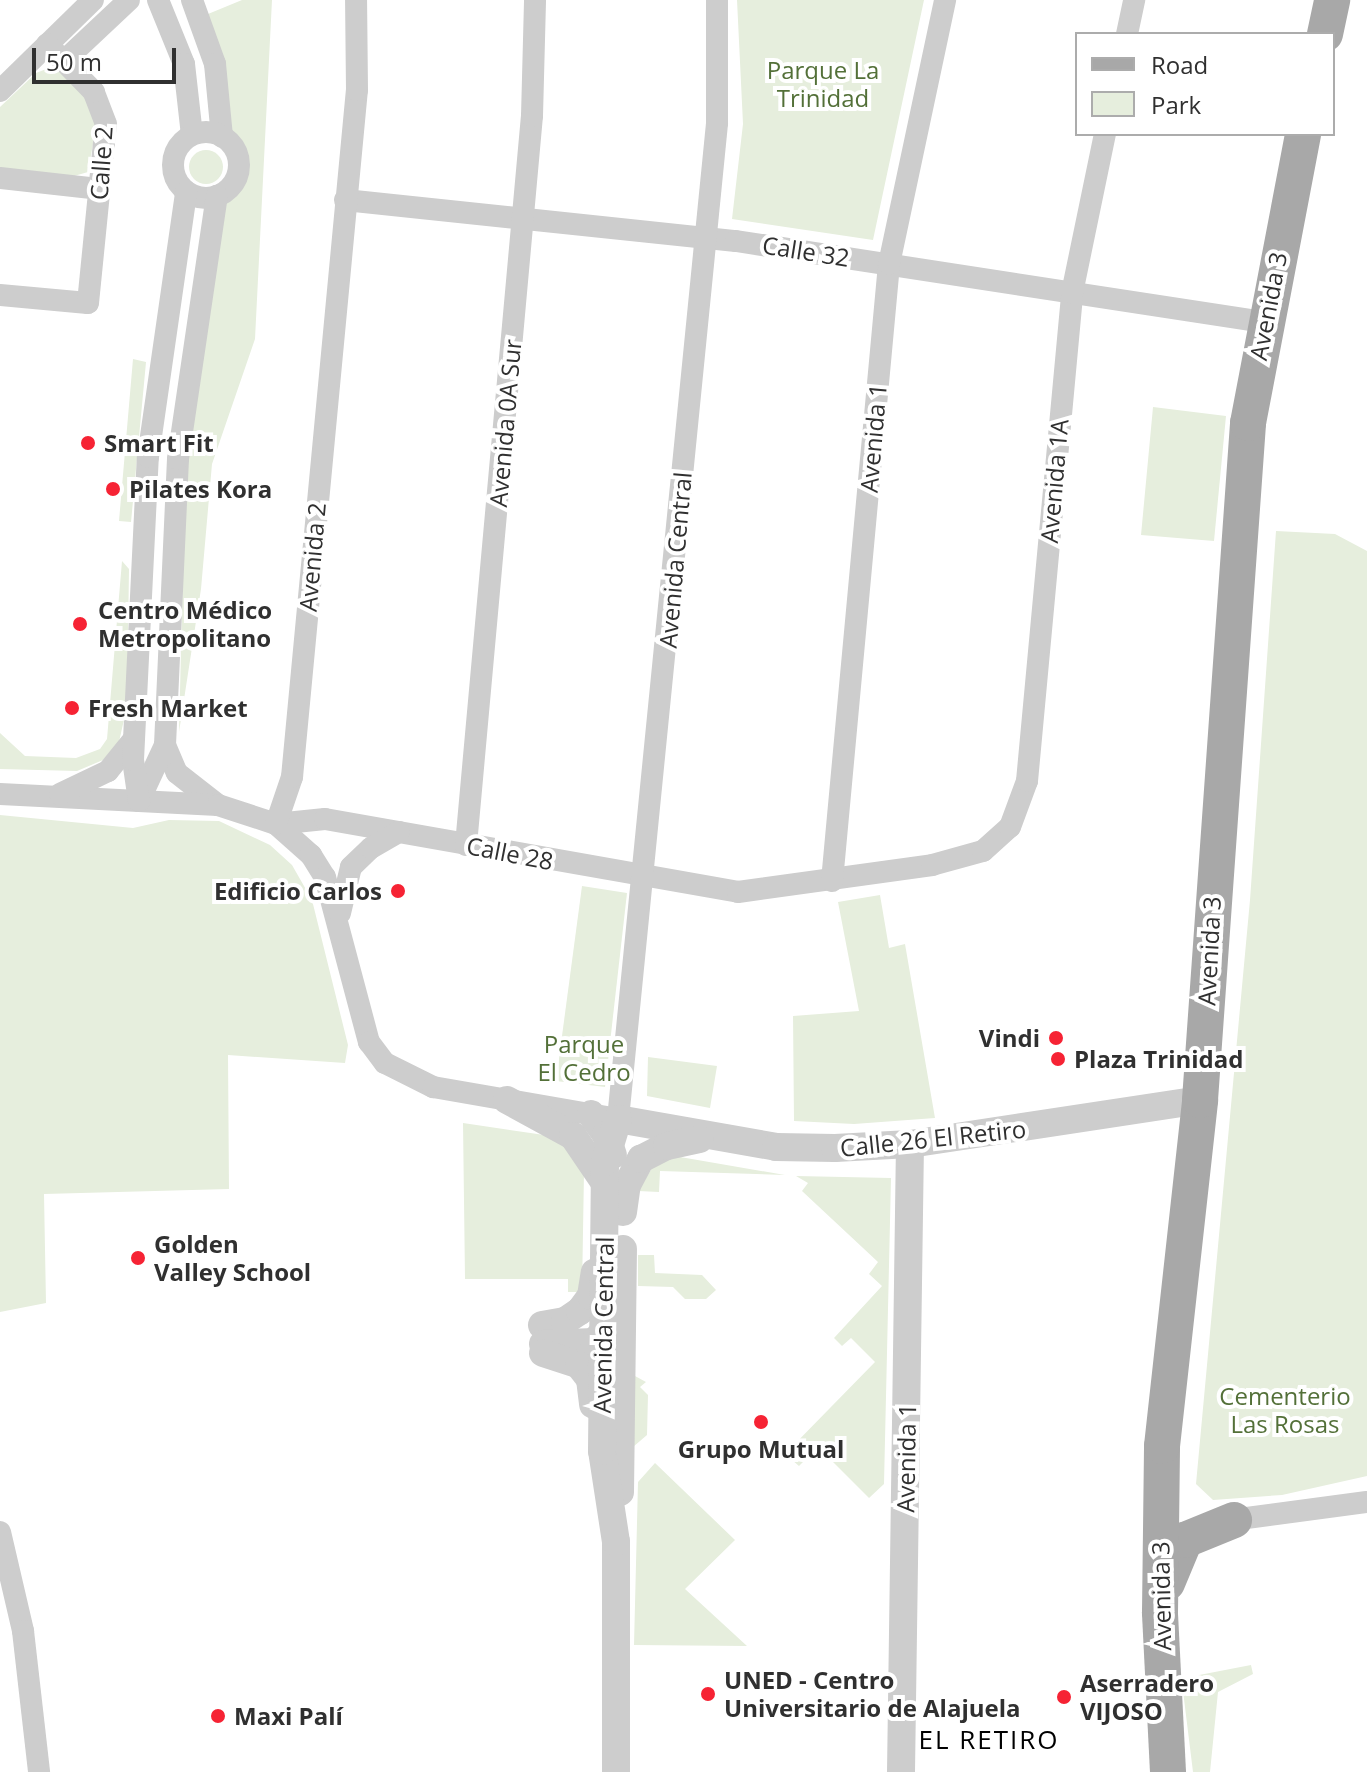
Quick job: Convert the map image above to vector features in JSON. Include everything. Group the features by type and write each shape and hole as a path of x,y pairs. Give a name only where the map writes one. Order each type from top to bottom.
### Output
{"main road":[{"path":"1325,32 1332,0"},
{"name":"Avenida 3","path":"1168,1772 1160,1612 1162,1446 1200,1100 1242,485 1263,322 1303,136"},
{"path":"1162,1446 1178,1494 1208,1515 1234,1520"},
{"path":"1160,1612 1179,1546 1202,1529 1234,1520"}],"street":[{"path":"0,91 93,0"},
{"path":"64,61 129,0"},
{"path":"158,0 184,64 192,135"},
{"path":"186,192 217,196 232,185 238,168 235,150 222,137 215,64 192,0"},
{"name":"Avenida 2","path":"276,824 292,777 357,90 356,0"},
{"name":"Avenida 0A Sur","path":"466,845 532,116 535,0"},
{"name":"Avenida Central","path":"613,1404 603,1337 614,1212 605,1183 606,1126 645,878 718,108 717,0"},
{"name":"Avenida 1","path":"832,881 889,264 945,0"},
{"path":"1127,32 1134,0"},
{"name":"Calle 2","path":"0,295 88,303 100,189 103,106 47,44"},
{"path":"139,801 134,739 148,457 186,192 173,167 178,149 192,135 222,137"},
{"name":"Avenida 1A","path":"1010,827 1027,781 1072,293 1105,136"},
{"path":"0,178 100,189"},
{"path":"139,801 165,745 178,459 217,196"},
{"name":"Calle 32","path":"345,200 706,237 1263,322"},
{"path":"169,311 198,315"},
{"path":"55,796 108,771 134,739"},
{"path":"165,745 177,773 218,805"},
{"name":"Calle 28","path":"0,794 218,805 276,824 325,819 645,878 738,892 832,881 963,859 992,845 1010,827"},
{"path":"276,824 319,865 339,923 369,1042 399,1074 433,1087 507,1100 606,1126 614,1320 603,1337 594,1342 542,1339"},
{"path":"339,923 351,867 371,848 399,832"},
{"path":"507,1100 573,1136 605,1183"},
{"name":"Calle 26 El Retiro","path":"606,1126 803,1149 910,1144 1200,1100"},
{"name":"Avenida Central","path":"606,1126 614,1212 613,1404 602,1451 616,1481 616,1772"},
{"path":"542,1339 573,1317 591,1296 595,1231 614,1212 641,1159 667,1146 712,1137"},
{"name":"Avenida 1","path":"901,1772 910,1144"},
{"path":"542,1339 590,1379 594,1446 616,1481"},
{"path":"1159,1527 1367,1502"},
{"path":"0,1532 23,1631 39,1772"}],"green space":[{"path":"242,0 272,0 255,339 212,464 201,589 179,732 186,448 222,204 237,194 246,160 229,132 208,14"},
{"name":"Parque La Trinidad","path":"737,0 924,0 873,240 732,219 743,124"},
{"path":"49,68 60,72 91,103 96,127 88,172 74,176 0,170 0,107 36,73"},
{"path":"206,150 218,155 223,167 218,179 206,184 194,179 189,167 194,155"},
{"path":"133,359 146,362 131,522 119,521"},
{"path":"1153,407 1226,416 1214,541 1141,535"},
{"name":"Cementerio Las Rosas","path":"1276,531 1335,534 1367,551 1367,1476 1282,1495 1213,1500 1196,1484 1250,900"},
{"path":"122,561 129,569 127,706 119,742 103,760 77,771 0,769 0,733 25,756 76,758 100,749 107,739"},
{"path":"0,815 133,828 169,820 219,821 270,845 292,865 312,900 348,1045 345,1063 228,1055 229,1189 44,1194 46,1303 0,1312"},
{"name":"Parque El Cedro","path":"582,886 627,893 605,1087 556,1081"},
{"path":"880,895 889,948 905,944 935,1118 854,1124 794,1121 793,1016 859,1011 838,902"},
{"path":"648,1057 717,1066 710,1108 647,1096"},
{"path":"463,1123 551,1136 566,1146 584,1172 582,1292 568,1292 568,1279 465,1279"},
{"path":"673,1156 785,1175 660,1171 659,1192 638,1191 655,1163"},
{"path":"796,1176 891,1178 884,1484 869,1498 818,1447 799,1466 785,1454 875,1362 851,1338 842,1346 834,1338 882,1286 869,1274 878,1262 802,1191 808,1183"},
{"path":"638,1255 654,1255 655,1273 702,1275 716,1290 706,1299 685,1299 673,1287 638,1286"},
{"path":"635,1376 646,1382 640,1387 648,1395 647,1435 633,1447"},
{"path":"655,1463 735,1540 685,1589 747,1646 634,1645 638,1482"},
{"path":"1251,1665 1253,1674 1218,1692 1210,1772 1193,1772 1183,1691 1194,1676"}],"place":[{"name":"Smart Fit","path":"88,443"},
{"name":"Pilates Kora","path":"113,489"},
{"name":"Centro Médico Metropolitano","path":"80,624"},
{"name":"Fresh Market","path":"72,708"},
{"name":"Edificio Carlos","path":"398,891"},
{"name":"Vindi","path":"1056,1038"},
{"name":"Plaza Trinidad","path":"1058,1059"},
{"name":"Golden Valley School","path":"138,1258"},
{"name":"Grupo Mutual","path":"761,1422"},
{"name":"UNED - Centro Universitario de Alajuela","path":"708,1694"},
{"name":"Aserradero VIJOSO","path":"1064,1697"},
{"name":"Maxi Palí","path":"218,1716"}],"district":[{"name":"EL RETIRO","path":"989,1740"}]}
